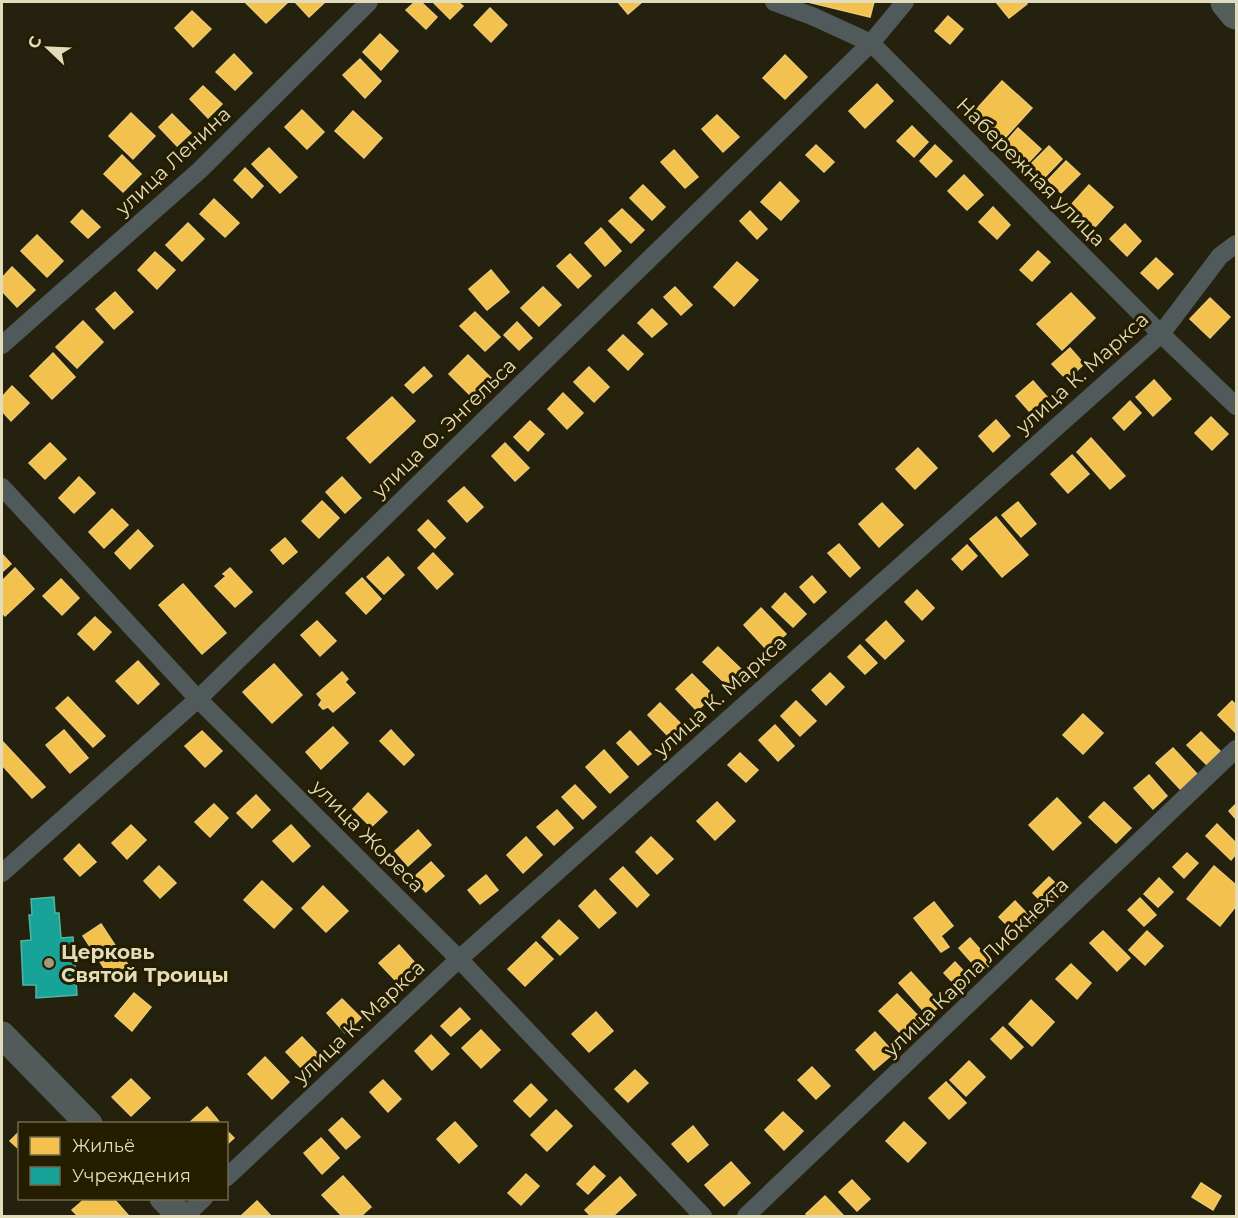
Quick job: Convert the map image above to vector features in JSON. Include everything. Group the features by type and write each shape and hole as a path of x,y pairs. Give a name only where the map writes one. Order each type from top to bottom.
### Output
{"highway":[{"path":"1227,2 1236,14"}],"main road":[{"path":"2,1035 87,1122"},
{"path":"165,1200 180,1216"}],"street":[{"name":"улица Ленина","path":"2,345 200,170 369,2"},
{"name":"Набережная улица","path":"774,2 812,16 871,43 1161,334 1236,406"},
{"name":"улица Ф. Энгельса","path":"2,873 198,699 871,43 905,2"},
{"name":"улица К. Маркса","path":"228,1176 459,959 1161,334 1220,256 1236,244"},
{"name":"улица Жореса","path":"2,487 198,699 459,959 703,1216"},
{"name":"улица Карла Либкнехта","path":"746,1216 1236,749"},
{"path":"185,1216 202,1200"}],"building: Жильё":[{"path":"245,2 288,2 266,23"},
{"path":"325,2 309,17 296,3"},
{"path":"415,2 421,2 437,17 426,29 406,10"},
{"path":"433,2 458,2 463,6 450,19"},
{"path":"618,2 642,2 628,14"},
{"path":"808,2 874,2 870,17"},
{"path":"996,2 1025,2 1027,4 1009,18"},
{"path":"490,8 507,25 491,42 474,25"},
{"path":"192,11 211,29 193,47 175,28"},
{"path":"948,16 963,29 950,44 935,31"},
{"path":"380,34 398,51 381,70 363,52"},
{"path":"234,54 252,73 235,90 216,72"},
{"path":"785,55 807,77 785,99 763,78"},
{"path":"360,59 381,81 365,98 343,75"},
{"path":"1002,81 1032,108 1004,139 974,112"},
{"path":"877,84 893,101 865,128 849,111"},
{"path":"203,86 222,104 208,118 190,99"},
{"path":"302,110 324,132 307,149 285,127"},
{"path":"353,111 382,138 364,158 335,131"},
{"path":"131,113 155,136 133,159 109,136"},
{"path":"172,114 191,133 177,146 159,127"},
{"path":"717,115 739,137 723,152 702,129"},
{"path":"912,126 928,142 914,157 897,141"},
{"path":"1018,128 1041,149 1027,164 1005,143"},
{"path":"816,145 834,162 824,172 806,155"},
{"path":"935,145 952,161 936,177 920,161"},
{"path":"1049,146 1062,159 1044,178 1031,164"},
{"path":"269,148 297,177 280,193 252,164"},
{"path":"674,150 698,177 685,188 661,162"},
{"path":"122,155 141,174 123,192 104,174"},
{"path":"1066,161 1080,174 1061,193 1048,180"},
{"path":"245,168 263,186 252,198 234,180"},
{"path":"964,175 983,195 967,210 948,191"},
{"path":"780,182 799,201 781,220 761,202"},
{"path":"643,185 665,207 652,220 630,198"},
{"path":"1089,185 1113,207 1095,227 1071,205"},
{"path":"214,199 239,223 225,237 200,214"},
{"path":"993,207 1010,225 997,239 979,222"},
{"path":"622,209 644,230 631,243 609,221"},
{"path":"82,210 100,227 88,238 71,222"},
{"path":"750,211 767,229 757,239 740,221"},
{"path":"188,223 204,239 182,261 166,245"},
{"path":"1125,224 1141,241 1127,256 1110,239"},
{"path":"601,228 621,251 605,266 585,243"},
{"path":"37,235 63,261 47,277 21,251"},
{"path":"1038,251 1050,262 1032,281 1020,270"},
{"path":"155,252 175,270 157,289 138,270"},
{"path":"570,254 591,276 578,288 557,266"},
{"path":"1156,258 1173,274 1158,289 1141,273"},
{"path":"737,262 758,280 734,306 714,287"},
{"path":"12,267 35,290 17,307 2,291 2,278"},
{"path":"491,270 509,292 487,310 469,289"},
{"path":"543,287 561,305 539,326 521,308"},
{"path":"675,287 692,305 681,315 664,297"},
{"path":"115,292 133,312 114,329 96,309"},
{"path":"1071,293 1095,318 1062,350 1037,324"},
{"path":"1210,298 1230,317 1210,338 1190,319"},
{"path":"652,309 667,324 652,337 638,323"},
{"path":"475,312 500,337 485,351 460,326"},
{"path":"83,321 103,342 77,368 56,347"},
{"path":"517,322 532,338 519,350 504,335"},
{"path":"623,335 643,354 628,370 608,350"},
{"path":"1070,348 1084,364 1067,380 1052,364"},
{"path":"53,353 75,377 52,399 30,376"},
{"path":"468,355 491,378 472,397 449,374"},
{"path":"424,367 432,376 413,393 405,385"},
{"path":"589,367 609,387 594,402 574,382"},
{"path":"1154,380 1171,399 1153,416 1136,397"},
{"path":"1033,381 1047,397 1030,412 1016,396"},
{"path":"12,386 29,403 11,421 2,411 2,397"},
{"path":"563,393 583,413 567,429 548,409"},
{"path":"392,397 415,421 370,463 347,438"},
{"path":"1130,401 1141,413 1124,430 1113,418"},
{"path":"1211,417 1228,434 1212,450 1195,433"},
{"path":"996,420 1010,436 993,452 979,436"},
{"path":"530,421 544,434 528,451 514,437"},
{"path":"1091,438 1125,476 1110,489 1077,452"},
{"path":"50,443 66,459 45,479 29,463"},
{"path":"505,443 529,468 515,481 492,456"},
{"path":"918,448 937,468 915,489 896,469"},
{"path":"1072,455 1089,474 1068,493 1051,474"},
{"path":"79,477 95,493 74,513 59,498"},
{"path":"342,477 361,498 345,513 326,492"},
{"path":"464,487 483,507 467,522 448,501"},
{"path":"322,501 339,518 319,538 302,521"},
{"path":"1018,502 1036,524 1021,537 1002,515"},
{"path":"882,503 903,525 879,547 859,524"},
{"path":"112,509 128,525 104,548 89,532"},
{"path":"996,517 1028,555 1002,577 970,539"},
{"path":"428,520 445,538 435,548 418,530"},
{"path":"138,530 153,546 130,569 115,553"},
{"path":"285,538 297,552 283,564 271,550"},
{"path":"839,544 860,568 850,577 828,553"},
{"path":"967,545 977,556 962,570 952,559"},
{"path":"433,553 453,574 437,589 418,568"},
{"path":"2,554 11,564 2,572"},
{"path":"388,557 404,575 384,594 367,577"},
{"path":"15,568 34,589 5,616 2,612 2,581"},
{"path":"230,568 252,592 235,607 215,586 226,576 223,574"},
{"path":"812,576 826,592 814,603 800,587"},
{"path":"362,578 381,599 366,614 346,593"},
{"path":"61,579 79,598 62,615 43,596"},
{"path":"183,584 226,633 202,654 159,605"},
{"path":"917,590 934,608 922,620 905,602"},
{"path":"785,593 806,614 793,627 772,607"},
{"path":"761,608 786,634 768,651 744,625"},
{"path":"95,617 111,632 94,650 78,634"},
{"path":"317,621 336,641 320,656 301,635"},
{"path":"886,621 904,641 885,659 866,640"},
{"path":"860,645 877,663 865,674 848,657"},
{"path":"718,647 742,670 727,685 703,662"},
{"path":"138,661 159,684 138,704 116,681"},
{"path":"274,664 302,695 272,723 243,692"},
{"path":"342,672 348,679 345,682 355,693 333,712 328,707 323,709 319,705 322,700 317,694"},
{"path":"830,673 844,687 826,705 812,690"},
{"path":"692,674 713,695 697,711 676,689"},
{"path":"68,697 105,736 93,747 56,708"},
{"path":"796,701 816,721 800,736 781,716"},
{"path":"1232,701 1236,705 1236,733 1218,715"},
{"path":"660,703 682,725 669,737 648,715"},
{"path":"1083,714 1103,733 1083,754 1063,735"},
{"path":"775,725 794,746 778,761 759,740"},
{"path":"333,727 348,743 321,769 306,752"},
{"path":"64,730 88,758 70,773 46,745"},
{"path":"391,730 414,755 404,765 380,741"},
{"path":"202,731 222,751 205,767 185,746"},
{"path":"630,731 651,754 638,765 617,743"},
{"path":"1201,732 1220,751 1207,765 1187,745"},
{"path":"2,741 45,787 32,798 2,765"},
{"path":"1173,748 1197,774 1181,790 1156,763"},
{"path":"604,750 628,777 610,793 586,767"},
{"path":"740,753 758,770 746,782 728,765"},
{"path":"1149,775 1167,796 1153,809 1134,788"},
{"path":"575,785 596,807 583,819 562,797"},
{"path":"368,793 387,812 371,827 353,809"},
{"path":"256,795 270,810 252,828 237,813"},
{"path":"1057,798 1081,823 1053,850 1029,825"},
{"path":"717,802 735,821 715,840 697,821"},
{"path":"1104,802 1131,828 1116,843 1089,817"},
{"path":"214,804 228,818 210,837 195,822"},
{"path":"1236,804 1236,819 1229,811"},
{"path":"557,810 573,828 554,845 537,827"},
{"path":"1217,824 1236,843 1236,854 1231,860 1206,836"},
{"path":"131,825 146,840 127,859 112,843"},
{"path":"291,825 310,846 293,862 273,841"},
{"path":"418,830 431,845 408,866 395,851"},
{"path":"526,837 542,855 523,873 507,855"},
{"path":"651,837 673,859 657,874 636,852"},
{"path":"79,844 96,862 80,876 64,859"},
{"path":"1187,853 1198,863 1184,878 1173,867"},
{"path":"431,862 444,876 426,892 413,878"},
{"path":"159,866 176,883 160,898 144,881"},
{"path":"1214,866 1236,885 1236,906 1220,926 1187,899"},
{"path":"623,867 649,895 637,907 610,879"},
{"path":"486,875 498,890 480,904 468,890"},
{"path":"1049,877 1064,892 1048,908 1033,893"},
{"path":"1159,878 1173,892 1158,907 1144,894"},
{"path":"262,881 292,909 274,928 244,900"},
{"path":"323,886 348,911 326,932 302,908"},
{"path":"595,890 616,913 599,928 579,906"},
{"path":"1140,898 1156,915 1144,926 1128,910"},
{"path":"1015,901 1034,921 1018,936 999,917"},
{"path":"934,902 953,926 941,936 949,947 941,952 914,918"},
{"path":"559,920 578,938 560,955 542,937"},
{"path":"101,924 130,968 112,980 83,936"},
{"path":"1103,931 1130,958 1117,971 1090,943"},
{"path":"1147,931 1163,946 1145,965 1129,950"},
{"path":"970,938 992,963 981,973 959,948"},
{"path":"536,942 553,959 525,986 508,969"},
{"path":"399,945 415,963 396,981 379,963"},
{"path":"955,962 971,979 960,990 944,973"},
{"path":"1071,964 1091,983 1077,999 1056,979"},
{"path":"911,972 941,1005 928,1016 899,983"},
{"path":"134,993 151,1007 132,1031 115,1016"},
{"path":"897,994 922,1020 904,1037 879,1011"},
{"path":"342,999 361,1018 345,1033 327,1013"},
{"path":"1031,1000 1054,1022 1032,1046 1009,1024"},
{"path":"460,1008 470,1019 451,1036 441,1026"},
{"path":"596,1012 613,1031 589,1052 572,1034"},
{"path":"1003,1027 1023,1047 1011,1059 991,1039"},
{"path":"481,1030 500,1050 481,1068 462,1048"},
{"path":"875,1032 894,1053 874,1070 856,1050"},
{"path":"431,1035 449,1054 432,1070 415,1051"},
{"path":"302,1037 320,1056 304,1071 286,1052"},
{"path":"265,1057 289,1082 272,1099 248,1074"},
{"path":"969,1061 985,1077 966,1096 950,1080"},
{"path":"812,1067 830,1086 816,1099 798,1080"},
{"path":"635,1070 648,1083 628,1102 615,1089"},
{"path":"131,1079 150,1098 131,1116 112,1097"},
{"path":"383,1080 401,1099 388,1112 370,1092"},
{"path":"946,1082 966,1103 949,1119 929,1098"},
{"path":"531,1084 547,1100 530,1117 514,1101"},
{"path":"207,1107 219,1122 190,1122"},
{"path":"556,1110 572,1126 547,1151 531,1135"},
{"path":"783,1112 803,1131 784,1150 765,1130"},
{"path":"342,1118 360,1137 346,1149 329,1130"},
{"path":"455,1122 477,1146 459,1163 437,1139"},
{"path":"904,1122 926,1143 908,1162 886,1141"},
{"path":"693,1126 708,1145 688,1162 672,1144"},
{"path":"228,1132 234,1138 228,1143"},
{"path":"18,1133 18,1148 10,1141"},
{"path":"321,1138 339,1158 322,1174 304,1153"},
{"path":"731,1162 750,1183 724,1206 705,1185"},
{"path":"594,1166 605,1176 588,1194 577,1184"},
{"path":"526,1174 539,1186 521,1205 508,1193"},
{"path":"343,1176 371,1207 361,1216 342,1216 322,1195"},
{"path":"620,1177 636,1195 613,1216 591,1216 585,1210"},
{"path":"852,1180 870,1199 857,1211 839,1192"},
{"path":"1201,1183 1221,1196 1213,1210 1192,1197"},
{"path":"825,1196 843,1215 809,1216 806,1214"},
{"path":"84,1200 115,1200 128,1215 78,1216 72,1210"},
{"path":"257,1201 271,1216 241,1216"}],"building: Учреждения":[{"name":"Церковь Святой Троицы","path":"54,897 55,913 59,913 61,938 73,937 77,995 36,998 36,985 23,985 21,941 31,940 29,915 32,915 31,899"}],"place":[{"name":"Церковь Святой Троицы","path":"49,963"}]}
